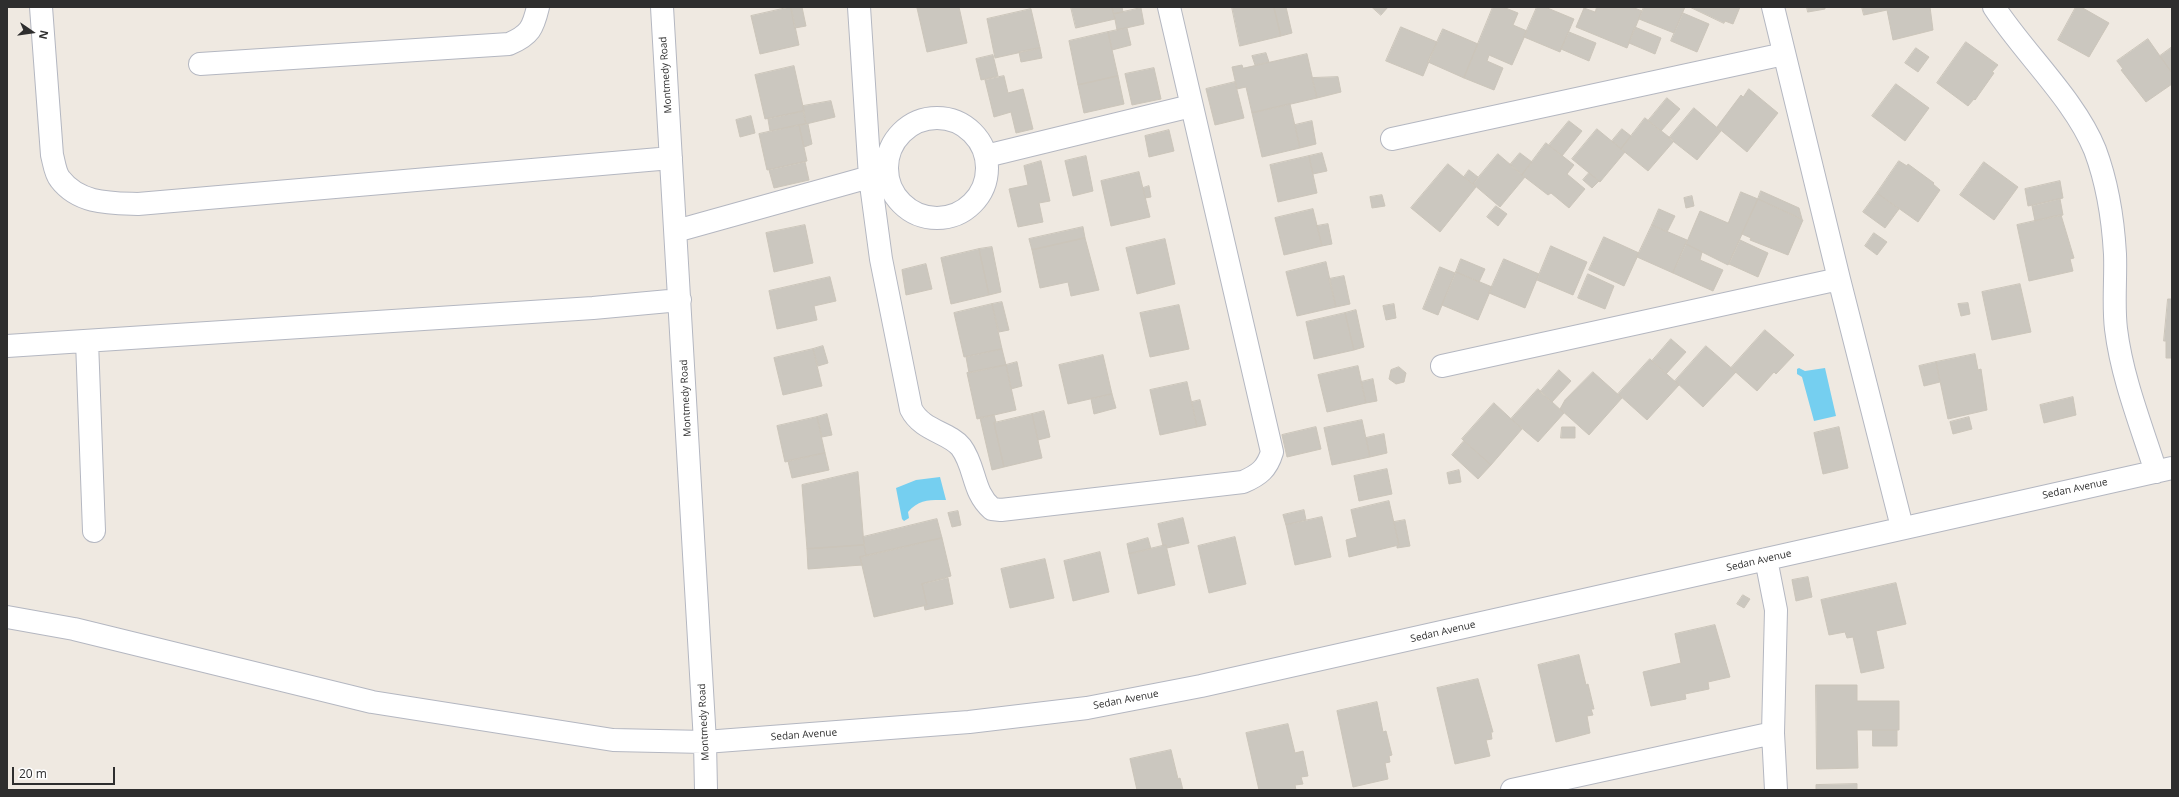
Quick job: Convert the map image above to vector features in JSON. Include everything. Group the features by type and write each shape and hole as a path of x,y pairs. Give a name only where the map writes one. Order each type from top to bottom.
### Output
{"street":[{"path":"41,7 52,155 59,178 75,193 95,202 138,204 671,158"},
{"path":"200,64 509,44 523,38 533,26 538,7"},
{"name":"Montmedy Road","path":"662,7 705,742 706,790"},
{"path":"859,7 879,174 881,259 911,409 919,420 960,445 966,454 980,497 992,509 1008,510 1243,482 1263,471 1272,452 1169,7"},
{"path":"1773,7 1839,279 1902,527"},
{"path":"1994,7 2008,29 2076,114 2094,150 2110,212 2115,253 2116,328 2122,368 2164,470"},
{"path":"1392,139 1784,54"},
{"path":"986,156 1191,106"},
{"path":"676,231 879,174 895,140 907,128 921,120 937,117 954,120 968,128 980,141 986,156 988,172 983,189 977,198 961,213 945,218 929,218 913,212 900,202 879,174"},
{"path":"1442,366 1839,279"},
{"path":"7,346 585,308 680,300"},
{"path":"88,341 94,531"},
{"name":"Sedan Avenue","path":"7,617 74,630 396,707 613,740 705,742 969,722 1087,708 1201,686 1766,560 1902,527 2164,470"},
{"path":"1766,560 1776,610 1774,733 1776,790"},
{"path":"1512,790 1774,733"}],"water":[{"path":"1799,368 1805,371 1825,368 1836,416 1814,421 1802,377 1797,374 1797,369"},
{"path":"940,477 946,500 930,500 921,502 908,512 909,518 904,521 902,519 896,488 916,480"}],"building":[{"path":"791,7 799,45 760,54 751,16"},
{"path":"791,7 802,7 806,26 795,28"},
{"path":"959,7 967,43 927,52 917,8"},
{"path":"1071,7 1112,7 1115,19 1076,28"},
{"path":"1112,7 1122,7 1123,12 1114,14"},
{"path":"1232,7 1274,7 1281,36 1240,46"},
{"path":"1274,7 1286,7 1292,33 1281,36"},
{"path":"1372,7 1388,7 1381,15"},
{"path":"1493,7 1503,7 1518,13 1513,25 1527,31 1512,65 1489,55 1487,61 1503,68 1494,90 1464,78"},
{"path":"1537,7 1545,7 1574,19 1560,52 1524,37"},
{"path":"1597,7 1632,7 1642,11 1627,48 1576,27 1584,8 1595,12"},
{"path":"1644,7 1685,7 1674,33 1639,19"},
{"path":"1690,7 1740,7 1733,24 1725,21 1724,23"},
{"path":"1807,7 1825,7 1825,9 1808,12"},
{"path":"1862,7 1930,7 1933,30 1893,40 1887,10 1864,15"},
{"path":"2076,7 2081,7 2109,23 2089,57 2058,40"},
{"path":"1141,8 1144,24 1117,30 1114,14"},
{"path":"1031,9 1040,48 995,58 987,19"},
{"path":"1683,13 1709,24 1697,52 1671,41"},
{"path":"1401,27 1437,42 1423,76 1386,61"},
{"path":"1635,27 1661,38 1655,54 1629,43"},
{"path":"1127,28 1131,45 1112,50 1108,32"},
{"path":"1443,29 1478,44 1464,78 1428,62"},
{"path":"1108,32 1118,76 1078,85 1069,41"},
{"path":"1569,32 1596,43 1589,61 1561,49"},
{"path":"2148,39 2172,73 2172,84 2146,102 2121,70 2123,69 2117,61"},
{"path":"1966,42 1998,65 1975,100 1974,99 1968,106 1937,83"},
{"path":"2172,47 2172,73 2160,56"},
{"path":"1040,48 1042,58 1021,62 1019,52"},
{"path":"1916,48 1929,57 1918,72 1905,63"},
{"path":"1266,53 1269,62 1255,65 1252,56"},
{"path":"1307,54 1317,98 1252,113 1246,87 1237,89 1232,67 1242,65 1243,68"},
{"path":"993,55 998,76 981,80 976,59"},
{"path":"794,66 804,111 765,119 755,75"},
{"path":"1154,68 1161,99 1132,105 1125,74"},
{"path":"1004,76 1008,93 1023,89 1033,129 1016,133 1011,112 994,117 985,80"},
{"path":"1118,76 1124,104 1084,113 1078,85"},
{"path":"1338,77 1341,92 1317,98 1312,78"},
{"path":"1235,82 1244,118 1215,125 1206,89"},
{"path":"1896,84 1929,108 1905,141 1872,116"},
{"path":"1749,89 1778,113 1747,152 1717,127 1741,95 1743,97"},
{"path":"1667,98 1680,109 1661,131 1648,121"},
{"path":"831,101 835,117 806,124 803,106"},
{"path":"1290,104 1300,148 1262,157 1252,113"},
{"path":"1694,108 1721,131 1697,160 1669,138"},
{"path":"803,111 806,124 770,131 768,119"},
{"path":"751,116 755,133 740,137 736,120"},
{"path":"1645,118 1674,141 1648,171 1621,149"},
{"path":"1312,121 1316,144 1300,148 1295,125"},
{"path":"1569,121 1582,131 1562,156 1549,145"},
{"path":"808,124 812,144 804,147 799,125"},
{"path":"799,125 807,161 767,170 759,134"},
{"path":"1597,129 1625,152 1600,182 1572,159"},
{"path":"1622,129 1631,136 1621,149 1612,141"},
{"path":"1169,130 1174,151 1149,157 1145,136"},
{"path":"1546,143 1574,165 1567,174 1585,189 1569,208 1551,193 1548,195 1522,175"},
{"path":"1322,153 1327,171 1313,174 1309,156"},
{"path":"1520,153 1532,162 1522,175 1510,165"},
{"path":"1498,154 1525,177 1500,207 1473,184"},
{"path":"1086,156 1093,191 1073,196 1065,161"},
{"path":"1309,156 1317,193 1278,202 1270,165"},
{"path":"1041,161 1050,201 1039,203 1043,222 1018,227 1009,189 1028,185 1024,166"},
{"path":"1899,161 1907,166 1908,164 1934,183 1933,184 1940,190 1918,222 1877,193"},
{"path":"805,162 809,180 774,188 769,170"},
{"path":"1984,162 2018,187 1994,220 1960,195"},
{"path":"1448,164 1476,187 1440,232 1411,208"},
{"path":"1469,170 1478,177 1473,184 1464,177"},
{"path":"1139,172 1150,217 1111,226 1101,181"},
{"path":"1589,173 1599,181 1592,188 1583,180"},
{"path":"2060,181 2063,198 2028,206 2025,189"},
{"path":"1149,186 1151,197 1145,198 1143,188"},
{"path":"1761,191 1799,208 1802,219 1758,199"},
{"path":"1741,192 1758,199 1728,265 1686,244 1700,211 1728,223"},
{"path":"1877,193 1899,209 1885,228 1863,212"},
{"path":"1382,195 1385,206 1372,208 1370,197"},
{"path":"1692,196 1694,206 1686,208 1684,198"},
{"path":"1758,199 1803,220 1788,255 1750,240 1751,238 1742,234"},
{"path":"2060,199 2063,215 2035,221 2032,206"},
{"path":"1496,206 1507,214 1498,226 1487,217"},
{"path":"1313,209 1322,246 1284,255 1275,218"},
{"path":"1659,209 1675,216 1667,232 1652,225"},
{"path":"2061,215 2074,258 2070,259 2073,271 2029,281 2017,225"},
{"path":"1328,224 1332,244 1322,246 1317,226"},
{"path":"805,225 813,263 774,272 766,233"},
{"path":"1652,225 1687,240 1673,273 1637,257"},
{"path":"1083,227 1085,238 1032,250 1029,239"},
{"path":"1874,233 1887,242 1877,255 1865,246"},
{"path":"1604,237 1639,253 1624,286 1589,270"},
{"path":"1085,238 1099,290 1071,296 1068,282 1040,288 1032,250"},
{"path":"1165,239 1175,284 1137,294 1126,248"},
{"path":"1740,240 1768,253 1758,277 1729,264"},
{"path":"1686,244 1702,252 1700,260 1723,270 1713,291 1673,273"},
{"path":"1551,246 1587,262 1573,295 1537,280"},
{"path":"992,247 1001,292 989,295 979,249"},
{"path":"979,249 989,295 951,304 941,258"},
{"path":"1461,259 1485,269 1479,282 1456,272"},
{"path":"1504,259 1539,274 1525,308 1489,293"},
{"path":"1326,262 1336,307 1297,316 1286,272"},
{"path":"926,264 932,289 906,295 902,270"},
{"path":"1440,267 1455,273 1438,315 1423,309"},
{"path":"1456,272 1492,287 1478,320 1442,305"},
{"path":"1588,274 1614,286 1605,309 1578,298"},
{"path":"1344,276 1350,304 1336,307 1329,279"},
{"path":"830,277 836,301 814,306 817,320 777,329 769,291"},
{"path":"2020,284 2031,332 1992,340 1982,292"},
{"path":"2168,299 2172,299 2172,358 2166,358 2166,341 2164,341"},
{"path":"1002,302 1009,330 999,332 992,304"},
{"path":"1968,303 1970,314 1961,316 1958,304"},
{"path":"992,304 1002,349 964,357 954,313"},
{"path":"1394,304 1396,318 1386,320 1383,306"},
{"path":"1179,305 1189,349 1150,357 1140,313"},
{"path":"1356,310 1364,347 1354,350 1345,313"},
{"path":"1345,313 1354,350 1314,359 1306,322"},
{"path":"1765,330 1794,355 1776,374 1774,372 1757,391 1731,368"},
{"path":"1671,339 1686,352 1666,374 1652,361"},
{"path":"823,346 828,363 818,366 813,349"},
{"path":"1706,346 1736,372 1703,407 1675,381"},
{"path":"813,349 822,386 783,395 774,358"},
{"path":"1002,349 1006,365 969,373 966,357"},
{"path":"1975,354 1978,370 1981,369 1987,410 1948,419 1936,362"},
{"path":"1103,355 1112,394 1068,404 1059,365"},
{"path":"1650,359 1679,385 1647,420 1618,394"},
{"path":"1017,362 1022,386 1011,389 1006,365"},
{"path":"1936,362 1940,382 1924,386 1919,366"},
{"path":"1006,365 1016,410 977,419 967,373"},
{"path":"1358,366 1366,403 1327,412 1318,375"},
{"path":"1399,367 1406,373 1404,382 1396,384 1389,379 1391,370"},
{"path":"1559,370 1571,381 1552,402 1540,392"},
{"path":"1593,372 1622,398 1589,435 1560,409 1565,400"},
{"path":"1373,379 1377,401 1366,403 1361,382"},
{"path":"1187,382 1197,427 1160,435 1150,390"},
{"path":"1538,389 1564,413 1538,442 1511,419"},
{"path":"1112,394 1116,408 1094,414 1091,399"},
{"path":"2073,397 2076,415 2044,423 2040,405"},
{"path":"1200,400 1206,425 1197,427 1192,402"},
{"path":"1494,403 1522,429 1491,465 1462,439"},
{"path":"1044,411 1050,437 1038,440 1032,414"},
{"path":"827,414 832,435 822,437 817,417"},
{"path":"1032,414 1042,458 1004,467 994,423"},
{"path":"994,415 996,422 994,423 1004,467 992,470 980,418"},
{"path":"817,417 825,453 785,462 777,426"},
{"path":"1969,417 1972,429 1953,434 1950,422"},
{"path":"1362,420 1370,457 1332,465 1324,428"},
{"path":"1316,427 1321,449 1287,457 1282,435"},
{"path":"1562,427 1575,427 1575,438 1561,438"},
{"path":"1839,427 1848,468 1823,474 1814,433"},
{"path":"1384,434 1387,453 1370,457 1366,438"},
{"path":"1464,441 1491,465 1478,479 1452,455"},
{"path":"825,453 829,470 792,478 788,461"},
{"path":"1387,469 1392,494 1359,501 1354,476"},
{"path":"1459,470 1461,482 1449,484 1447,473"},
{"path":"858,472 864,545 807,549 802,485"},
{"path":"1389,501 1399,545 1349,557 1346,540 1357,537 1351,510"},
{"path":"1304,510 1306,520 1286,525 1283,515"},
{"path":"958,511 961,525 952,527 948,513"},
{"path":"1322,517 1331,557 1295,565 1286,525"},
{"path":"1183,518 1189,543 1167,548 1166,545 1163,546 1158,524"},
{"path":"937,519 942,538 866,556 863,537"},
{"path":"1405,520 1410,546 1397,548 1399,545 1394,522"},
{"path":"1235,537 1246,584 1209,593 1198,546"},
{"path":"942,538 951,576 922,584 927,605 874,617 860,557"},
{"path":"1148,538 1151,549 1129,554 1127,544"},
{"path":"864,545 866,556 860,557 862,565 808,569 807,549"},
{"path":"1166,545 1175,585 1138,594 1129,554"},
{"path":"1100,552 1109,592 1073,601 1064,561"},
{"path":"1045,559 1054,598 1010,608 1001,569"},
{"path":"1808,577 1812,597 1796,601 1792,580"},
{"path":"948,578 953,604 925,610 924,605 927,605 922,584"},
{"path":"1896,583 1906,624 1876,631 1884,668 1861,673 1853,637 1847,638 1845,632 1829,635 1821,600"},
{"path":"1743,595 1750,599 1744,608 1737,604"},
{"path":"1715,625 1730,677 1708,682 1709,689 1685,694 1686,699 1651,706 1643,672 1681,663 1675,634"},
{"path":"1579,655 1586,685 1588,684 1594,709 1591,709 1593,715 1587,716 1590,733 1556,742 1538,665"},
{"path":"1478,679 1493,732 1491,732 1492,739 1486,740 1490,756 1455,764 1437,688"},
{"path":"1816,685 1857,685 1857,701 1899,701 1899,730 1857,730 1858,768 1817,769"},
{"path":"1377,702 1383,732 1386,731 1392,755 1389,756 1390,762 1385,763 1388,779 1353,787 1337,711"},
{"path":"1288,724 1295,753 1303,751 1308,776 1301,777 1303,784 1295,785 1296,790 1259,790 1246,733"},
{"path":"1873,730 1897,730 1897,746 1873,746"},
{"path":"1171,750 1178,779 1180,778 1183,790 1137,790 1130,759"},
{"path":"1857,784 1857,790 1816,790 1816,785"}]}
